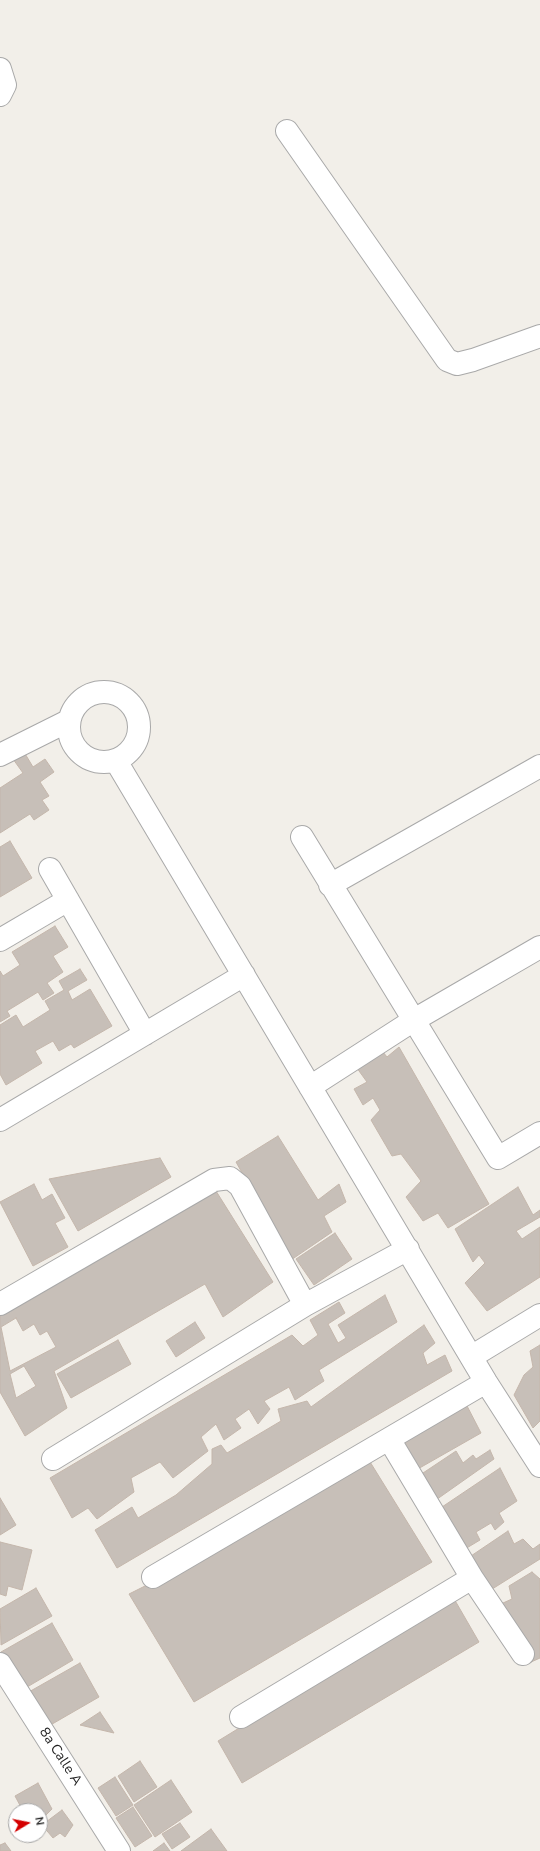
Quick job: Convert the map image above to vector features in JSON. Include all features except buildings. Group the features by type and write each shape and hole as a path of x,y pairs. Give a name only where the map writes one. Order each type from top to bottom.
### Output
{"street":[{"path":"0,69 5,85 0,95"},
{"path":"287,131 447,360 457,364 462,363 540,336"},
{"path":"108,691 121,695 131,704 138,716 139,730 136,743 128,754 116,761 97,763 80,755 70,740 68,721 72,708 82,698 94,692 108,691"},
{"path":"0,755 68,721"},
{"path":"116,761 486,1382 540,1466"},
{"path":"330,885 540,766"},
{"path":"302,837 498,1158 540,1133"},
{"path":"50,869 145,1034"},
{"path":"0,940 68,900"},
{"path":"310,1087 414,1020 540,947"},
{"path":"0,1120 244,975"},
{"path":"0,1304 214,1180 230,1178 240,1186 305,1305"},
{"path":"53,1459 305,1305 408,1249"},
{"path":"471,1357 540,1315"},
{"path":"153,1577 486,1382"},
{"path":"388,1439 472,1578 523,1654"},
{"path":"241,1717 472,1578"},
{"name":"8a Calle A","path":"0,1664 119,1851"}]}
